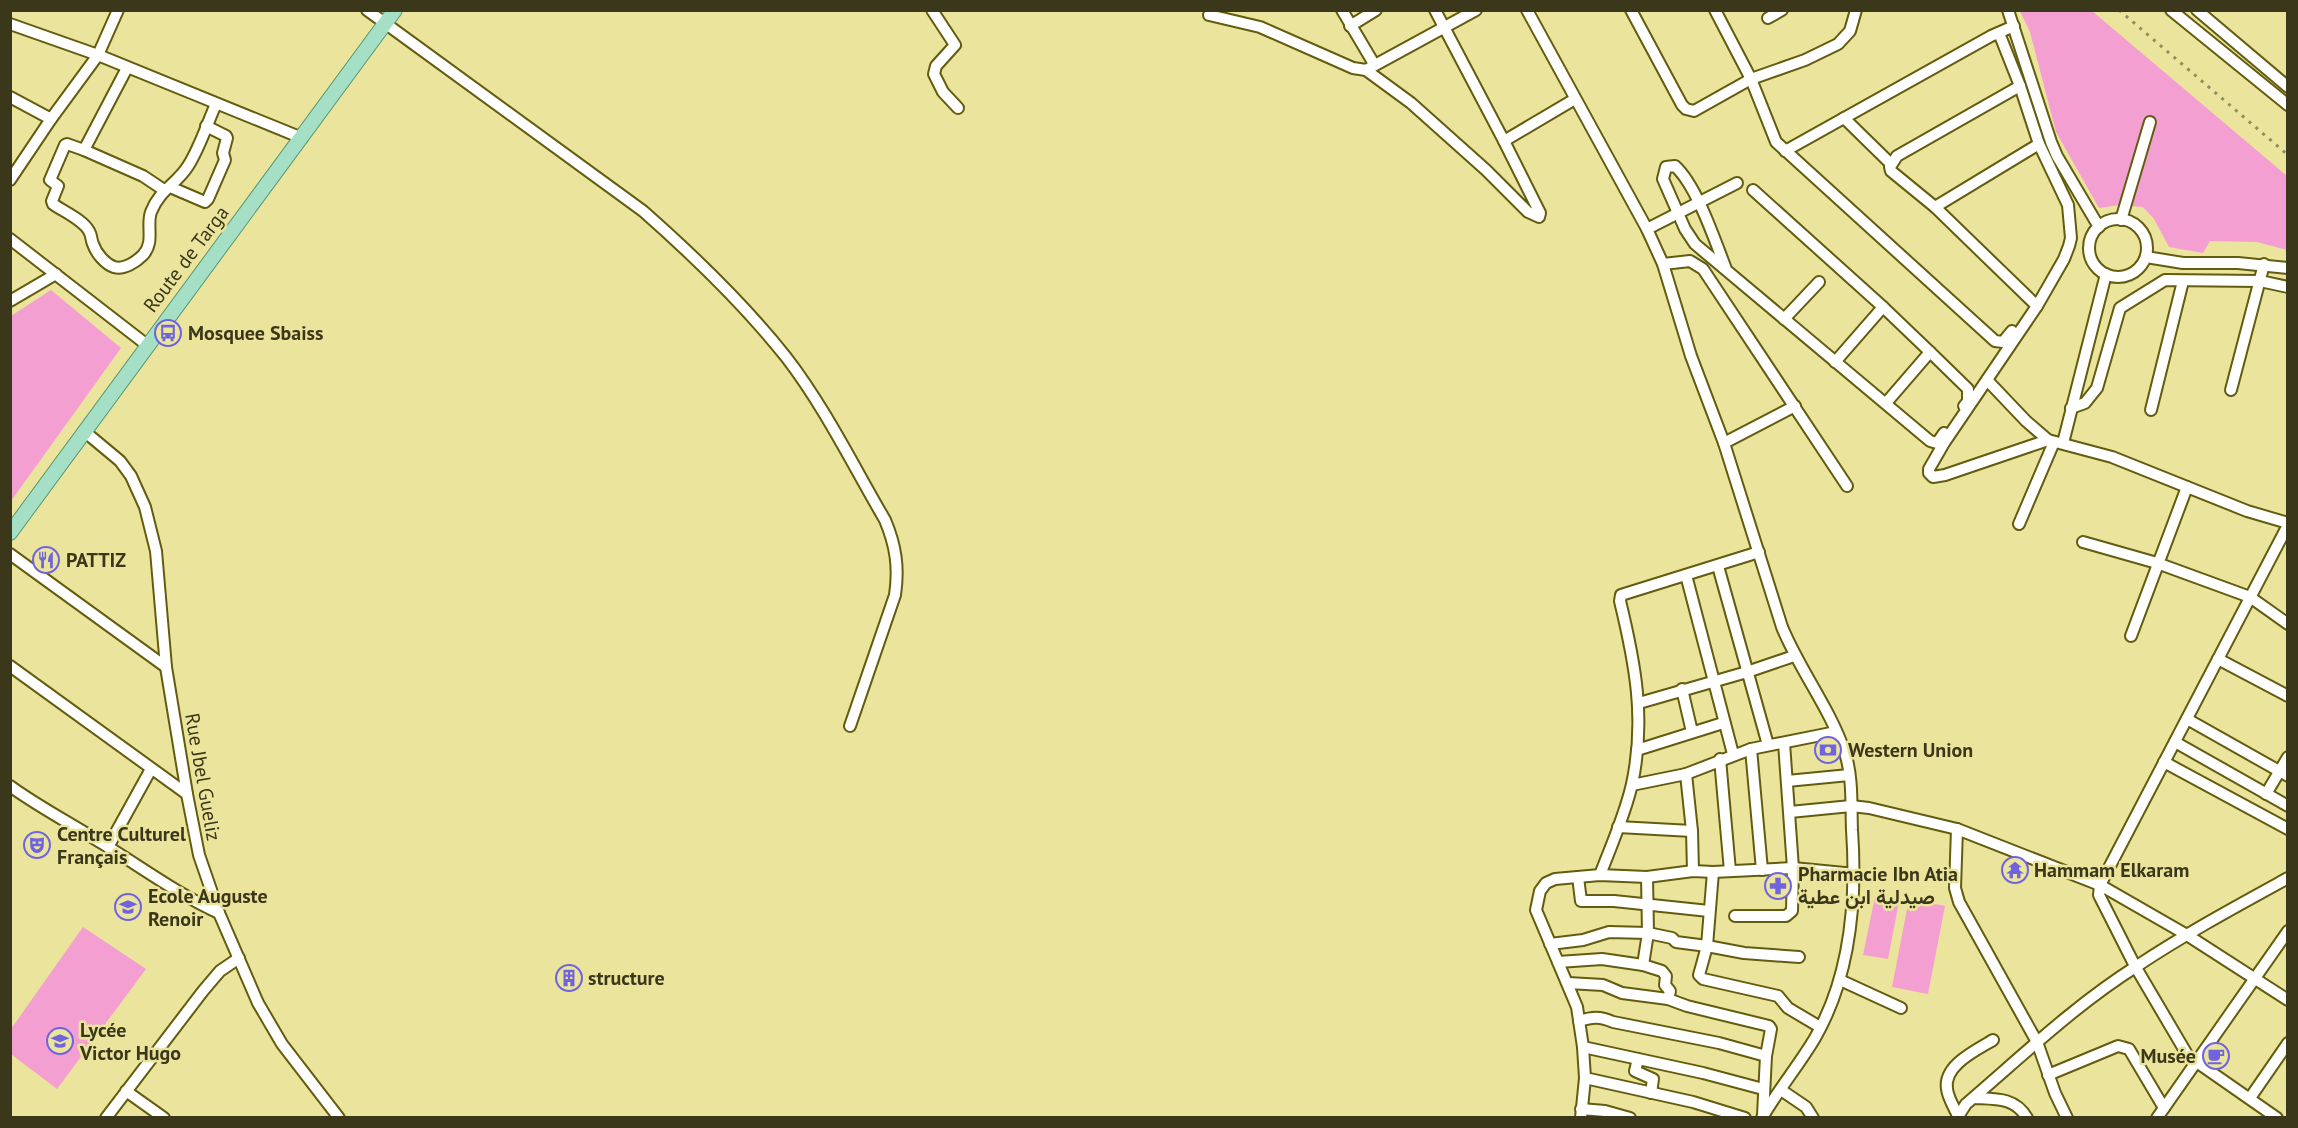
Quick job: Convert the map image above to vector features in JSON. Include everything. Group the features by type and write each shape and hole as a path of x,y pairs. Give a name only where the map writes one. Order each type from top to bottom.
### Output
{"main road":[{"name":"Route de Targa","path":"10,533 395,10"}],"street":[{"path":"10,180 98,55 118,10"},
{"path":"368,10 643,211 686,248 763,329 809,389 885,520 893,538 897,557 898,576 895,595 850,726"},
{"path":"932,10 955,45 936,66 934,74 943,92 958,108"},
{"path":"1341,10 1370,67 1486,170 1528,212 1539,217 1540,213 1504,141 1446,27 1435,10"},
{"path":"1350,26 1376,10"},
{"path":"1209,15 1260,27 1353,68 1370,67 1476,10"},
{"path":"1527,10 1647,229 1663,264 1691,356 1724,443 1782,627 1794,656 1821,699 1846,755 1855,874 1853,913 1840,980 1820,1027 1763,1116"},
{"path":"1631,10 1682,105 1686,110 1694,111 1751,79 1805,60 1838,44 1850,31 1856,10"},
{"path":"1715,10 1751,79 1776,142 1785,151 1995,341 2000,343 2006,339 2035,304"},
{"path":"1768,18 1782,10"},
{"path":"2008,10 2051,142 2099,227"},
{"path":"2171,10 2288,105"},
{"path":"2197,10 2288,87"},
{"path":"10,24 98,55 302,138"},
{"path":"1785,151 2014,26"},
{"path":"1999,33 2039,144 2068,205 2071,238 2064,259 1944,443 1929,469 1930,475 1936,477 1945,475 2055,441"},
{"path":"84,150 127,68"},
{"path":"1891,164 1897,156 2020,86"},
{"path":"10,97 51,119"},
{"path":"1504,141 1575,99"},
{"path":"206,126 227,137 223,153 225,160 205,202 167,188 67,144 63,146 50,178 50,181 58,186 51,201 88,229 93,244 105,262 122,268 132,264 144,254 150,238 151,212 167,188 189,165 206,126 216,104"},
{"path":"1844,118 1891,164 1892,171 1935,207 2035,304"},
{"path":"2121,220 2150,122"},
{"path":"1935,207 2039,144"},
{"path":"1726,269 1698,202 1680,171 1675,166 1666,167 1663,179 1685,229 1695,244 1932,443 1939,441 1968,401 1968,389 1883,307 1753,190"},
{"path":"1647,229 1737,183"},
{"path":"2112,220 2121,220 2133,224 2143,233 2147,245 2146,257 2140,267 2132,274 2122,277 2106,274 2096,267 2090,249 2092,237 2099,227 2112,220"},
{"path":"10,239 147,345"},
{"path":"2146,257 2183,263 2264,264 2288,268"},
{"path":"1663,264 1690,261 1703,269 1847,486"},
{"path":"2231,390 2264,264"},
{"path":"10,301 56,273"},
{"path":"2019,524 2071,408 2106,274"},
{"path":"2151,410 2183,280"},
{"path":"2071,408 2085,403 2094,393 2120,308 2123,304 2145,294 2161,281 2260,281 2288,287"},
{"path":"1784,319 1819,282"},
{"path":"1835,362 1883,307"},
{"path":"2087,346 2107,351"},
{"path":"1886,403 1930,352"},
{"path":"1987,380 2026,421 2055,441 2112,457 2247,511 2288,524 2100,885 2099,895 2135,966 2188,1056 2277,1118"},
{"path":"1724,443 1795,406"},
{"name":"Rue Jbel Gueliz","path":"84,432 120,462 131,476 145,507 156,551 166,667 187,795 199,855 219,913 258,1003 282,1044 339,1118"},
{"path":"2131,636 2187,487"},
{"path":"2083,542 2157,563 2250,597 2288,624"},
{"path":"1600,875 1632,785 1637,750 1639,703 1633,658 1620,598 1625,593 1759,552"},
{"path":"10,554 166,667"},
{"path":"1718,566 1768,745"},
{"path":"1686,575 1733,754"},
{"path":"1639,703 1794,656"},
{"path":"2218,659 2288,696"},
{"path":"10,666 187,795"},
{"path":"1682,690 1692,732"},
{"path":"2187,719 2283,774"},
{"path":"1637,750 1723,723"},
{"path":"1632,785 1686,774 1751,749 1836,732"},
{"path":"2175,742 2288,806"},
{"path":"1735,916 1790,915 1793,905 1790,812 1784,743"},
{"path":"1751,749 1762,870"},
{"path":"2266,794 2283,774 2288,757"},
{"path":"1720,759 1730,871"},
{"path":"2164,762 2288,829"},
{"path":"108,847 151,769"},
{"path":"1686,774 1692,831 1693,871"},
{"path":"1787,781 1849,775"},
{"path":"10,786 39,807 177,891 219,913"},
{"path":"1790,812 1851,806 1869,808 1957,829 2100,885 2187,935 2288,1000"},
{"path":"1618,827 1692,831"},
{"path":"1957,829 1955,888 1959,902 2037,1042 2048,1075 2067,1118"},
{"path":"1630,1118 1605,1111 1581,1113 1585,1078 1577,1007 1536,910 1540,891 1546,883 1556,879 1600,875 1647,877 1693,871 1793,868 1855,874"},
{"path":"1713,872 1707,946 1699,975 1703,979 1778,996 1788,1008 1820,1027"},
{"path":"1578,877 1581,901 1647,904 1709,911"},
{"path":"1643,965 1648,933 1647,877"},
{"path":"1958,1117 1966,1104 2037,1042 2135,966 2224,912 2288,878"},
{"path":"2157,1118 2288,931"},
{"path":"1550,944 1583,940 1609,933 1648,933 1672,938 1676,942 1744,953 1799,957"},
{"path":"106,1118 220,971 239,958"},
{"path":"1558,962 1602,959 1643,965 1665,973 1665,985 1670,991 1668,999"},
{"path":"1840,980 1901,1008"},
{"path":"1568,983 1603,985 1622,993 1668,999 1687,1006 1768,1026 1771,1029 1766,1056 1763,1116"},
{"path":"1579,1021 1602,1017 1613,1022 1719,1043 1766,1056"},
{"path":"1958,1117 1946,1087 1948,1079 1962,1059 1993,1040"},
{"path":"2250,1098 2288,1043"},
{"path":"2048,1075 2118,1046 2123,1046 2129,1049 2164,1108"},
{"path":"1583,1047 1763,1089"},
{"path":"1638,1059 1635,1071 1653,1079 1651,1093"},
{"path":"1585,1078 1693,1102 1745,1118"},
{"path":"1781,1090 1806,1107 1813,1118"},
{"path":"126,1091 164,1118"},
{"path":"1974,1098 2005,1100 2018,1105 2027,1118"}],"shaded area":[{"path":"2020,11 2092,11 2287,176 2287,250 2257,242 2210,241 2203,253 2169,247 2154,219 2143,207 2120,205 2099,208 2056,132 2030,32"},
{"path":"51,290 121,348 11,501 11,316"},
{"path":"1875,897 1899,902 1888,959 1863,955"},
{"path":"1909,899 1945,906 1928,994 1892,987"},
{"path":"83,927 146,969 57,1089 11,1054 11,1029"}],"railway":[{"path":"2119,10 2288,155"}],"place":[{"name":"Mosquee Sbaiss","path":"168,333"},
{"name":"PATTIZ","path":"46,560"},
{"name":"Western Union","path":"1828,750"},
{"name":"Centre Culturel Français","path":"37,845"},
{"name":"Hammam Elkaram","path":"2015,870"},
{"name":"Pharmacie Ibn Atia صيدلية ابن عطية","path":"1778,886"},
{"name":"Ecole Auguste Renoir","path":"128,907"},
{"name":"structure","path":"569,978"},
{"name":"Lycée Victor Hugo","path":"60,1041"},
{"name":"Musée","path":"2216,1056"}]}
